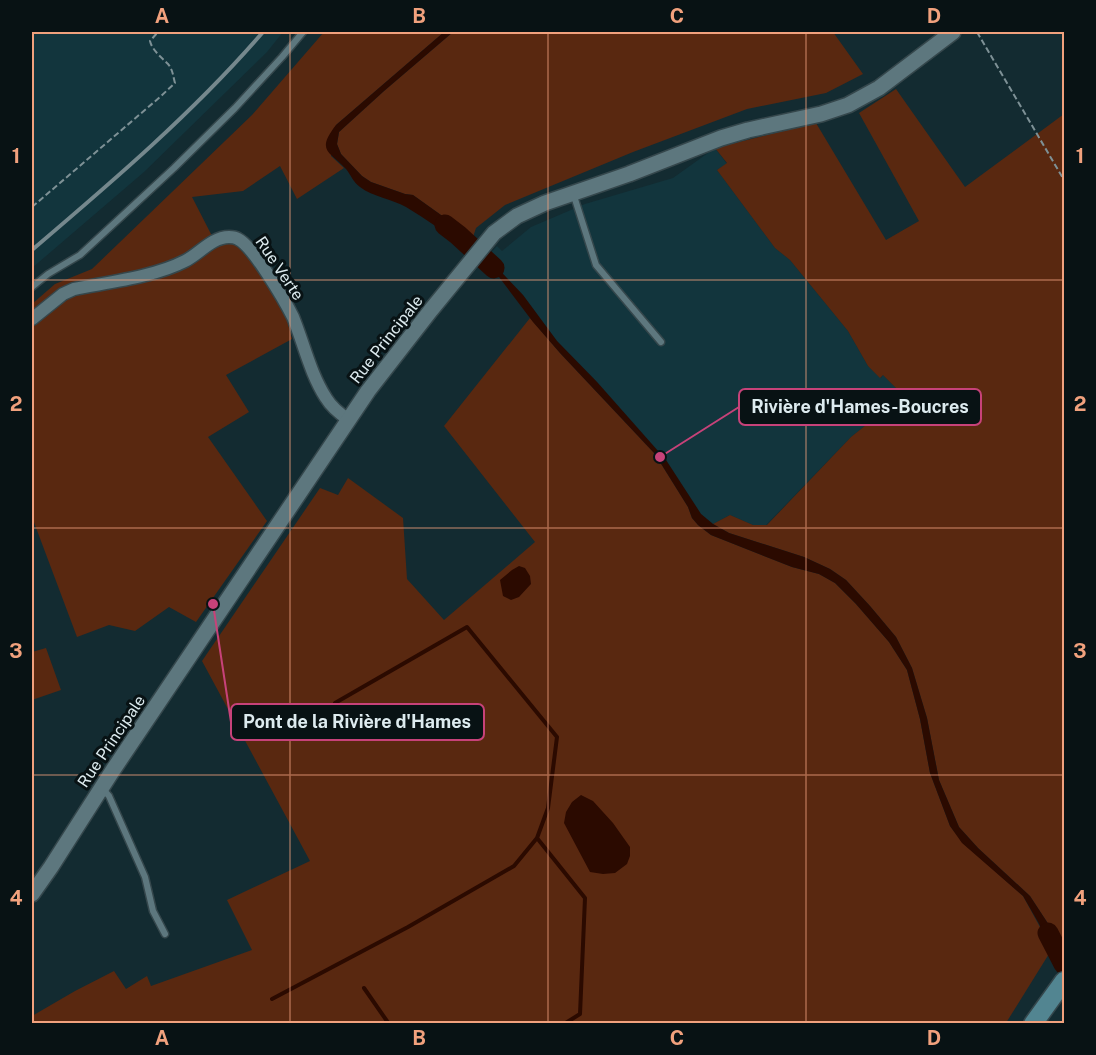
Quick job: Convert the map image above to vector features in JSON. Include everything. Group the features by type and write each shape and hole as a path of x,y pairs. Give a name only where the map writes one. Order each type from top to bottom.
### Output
{"main road":[{"path":"1034,1023 1060,986"}],"street":[{"name":"Rue Principale","path":"34,885 368,391 488,239 517,216 545,203 740,132 821,114 848,105 879,88 947,33"},
{"name":"Rue Verte","path":"32,319 63,294 74,289 162,270 186,261 224,237 237,238 250,249 285,302 324,396 335,410 349,420"}],"lane":[{"path":"32,287 48,274 80,255 174,168 235,108 303,32"},
{"path":"573,193 596,265 661,342"},
{"path":"101,788 109,796 145,877 153,911 165,934"}],"path":[{"path":"32,207 175,83 173,72 168,64 151,46 150,40 158,32"},
{"path":"977,32 1065,180"}],"shaded area":[{"path":"32,32 283,32 267,52 144,172 32,268"},
{"path":"324,32 444,32 336,125 331,156 344,168 297,199 280,166 243,191 192,197 211,234 240,246 284,309 292,339 226,375 249,412 208,437 267,521 196,622 169,607 135,631 109,625 77,637 32,517 32,304 55,284 92,269 252,115"},
{"path":"444,32 453,32 339,132 337,144 341,154 362,176 371,182 413,195 473,237 464,245 406,207 360,187 330,154 326,146 336,125"},
{"path":"453,32 833,32 863,74 826,93 747,109 633,152 505,205 476,228 473,237 413,195 371,182 362,176 341,154 337,144 339,132"},
{"path":"896,89 965,187 1064,114 1064,955 1030,896 978,848 959,827 939,780 927,718 912,668 896,637 846,580 830,569 804,557 729,533 713,524 730,515 753,525 767,525 851,437 871,421 898,390 883,375 880,378 868,366 848,331 790,260 775,248 717,170 727,163 715,148 816,123 886,240 919,221 859,113"},
{"path":"715,148 727,164 717,170 775,248 790,260 848,331 868,366 881,378 883,375 898,390 871,421 851,437 766,525 753,525 730,515 713,524 701,514 666,460 597,382 557,341 523,295 487,257 497,246 502,251 531,227 585,204 673,178"},
{"path":"487,257 523,295 557,341 597,382 666,460 701,514 729,533 804,557 830,569 846,580 896,637 912,668 927,718 939,780 959,827 978,848 1030,896 1064,955 1059,962 1023,896 962,843 950,826 930,773 920,719 907,670 889,642 835,583 819,574 792,567 711,535 698,525 655,454 560,353 496,273 481,261"},
{"path":"530,318 655,454 698,525 711,535 792,567 819,574 835,583 889,642 907,670 920,719 930,773 950,826 963,843 1023,896 1052,949 1006,1023 32,1024 32,1016 114,971 126,989 147,976 151,986 252,950 227,900 310,861 202,661 320,488 338,495 348,478 403,518 407,579 444,620 535,542 444,426"},
{"path":"519,566 525,568 530,576 531,584 519,597 511,600 503,596 500,580"},
{"path":"46,648 61,690 32,700 32,652"},
{"path":"581,795 593,801 630,847 627,864 615,873 590,872 564,823 566,812 572,802"}],"waterway":[{"path":"445,225 494,268"},
{"path":"335,703 467,627 557,737 548,808 537,838 585,898 580,1014 564,1024"},
{"path":"272,999 408,927 514,866 537,838"},
{"path":"1048,933 1064,964"},
{"path":"364,988 389,1024"}],"railway":[{"path":"32,250 181,118 237,62 263,32"}],"place":[{"name":"Rivière d'Hames-Boucres","path":"660,457"},
{"name":"Pont de la Rivière d'Hames","path":"213,604"}]}
